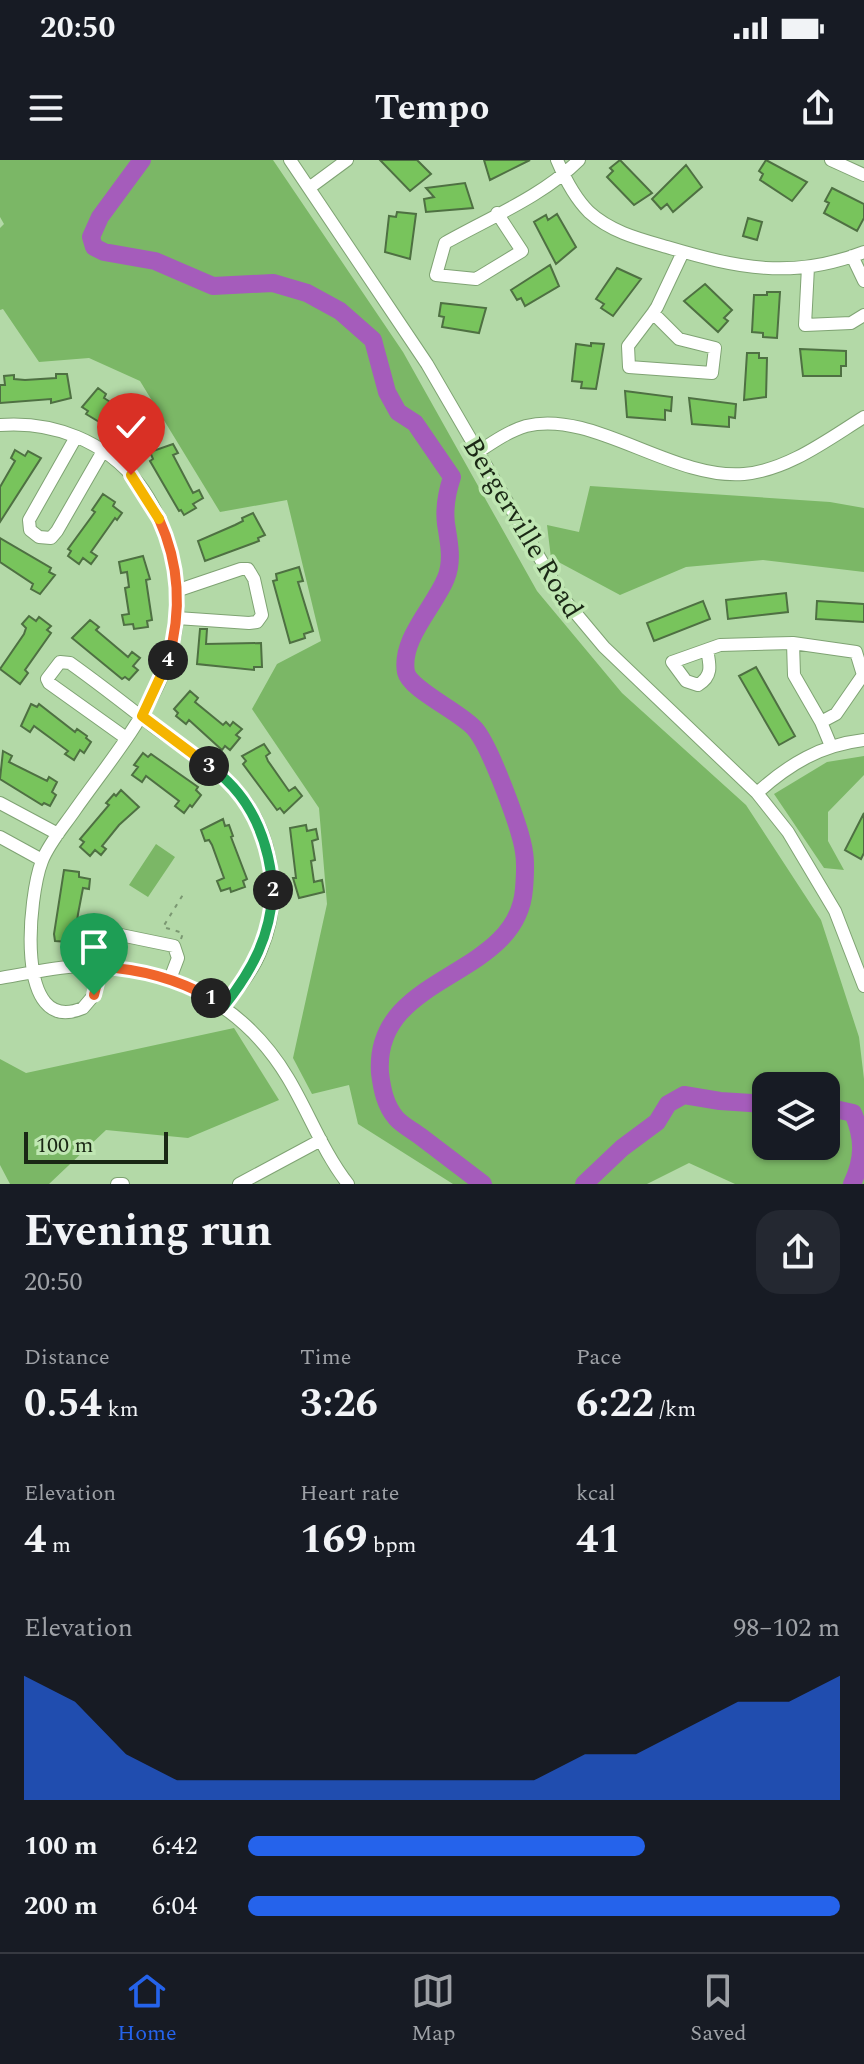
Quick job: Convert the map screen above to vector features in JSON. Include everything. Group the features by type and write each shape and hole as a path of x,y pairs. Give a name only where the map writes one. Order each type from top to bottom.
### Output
{"street":[{"name":"Bergerville Road","path":"290,160 414,343 545,570 584,625 757,793 788,832 823,888 847,938 864,986"},
{"path":"309,188 347,160"},
{"path":"557,160 585,207 609,226 634,237 748,268 808,267 858,254 864,281"},
{"path":"497,213 522,251 476,279 436,275 445,243 497,213 564,175 579,160"},
{"path":"831,160 864,175"},
{"path":"653,313 679,339 715,348 712,373 629,367 628,346 653,313 683,252"},
{"path":"808,267 805,325 851,323 864,315"},
{"path":"478,452 518,429 555,424 705,472 746,474 796,458 864,417"},
{"path":"0,425 46,427 76,437 103,451 131,475 154,508 171,551 179,590 177,618 166,669 142,716 42,860 31,911 36,989 42,1001 66,1012 76,1011 89,1002 97,987 98,940 105,933 174,946 178,958 170,979"},
{"path":"76,437 29,520 30,530 39,537 51,538 57,531 103,451"},
{"path":"177,618 249,623 257,622 262,615 254,579 248,569 179,590"},
{"path":"793,643 794,675 831,746"},
{"path":"707,650 720,645 793,643 856,652 863,675 836,714 821,722"},
{"path":"126,738 49,683 47,679 52,669 60,662 70,663 232,785 253,813 267,849 273,890 268,930 254,965 224,1006"},
{"path":"757,793 785,768 831,746 864,740"},
{"path":"0,803 58,834"},
{"path":"0,837 42,860"},
{"path":"0,978 99,967 125,968 170,979 224,1006 250,1028 275,1057 348,1184"},
{"path":"239,1184 321,1140"}],"path":[{"path":"184,893 163,927 183,933 184,946"}],"green space":[{"path":"0,160 273,160 403,352 537,591 622,693 746,805 821,920 859,1037 864,1079 864,1184 735,1184 689,1163 647,1184 453,1184 358,1124 349,1085 312,1094 293,1058 327,904 319,808 252,709 277,664 321,641 287,500 220,512 140,381 89,358 39,362 3,309 0,310 0,228 4,224 0,217"},
{"path":"590,486 830,502 864,508 864,572 763,560 686,567 620,595 551,558 547,525 579,532"},
{"path":"864,756 864,775 828,812 828,841 844,870 824,868 774,794 827,762"},
{"path":"156,844 175,857 148,897 129,885"},
{"path":"234,1028 279,1100 188,1138 106,1130 49,1184 10,1184 0,1165 0,1059 26,1073"}],"building":[{"path":"380,160 417,160 431,174 410,191"},
{"path":"484,160 530,160 490,180"},
{"path":"620,160 652,193 634,205 607,177 613,171 610,168"},
{"path":"766,160 807,182 792,201 760,180 763,174 759,171"},
{"path":"686,165 702,187 673,212 667,204 661,209 652,199"},
{"path":"465,183 473,208 426,212 424,199 434,197 426,188"},
{"path":"832,188 864,204 864,218 857,231 824,213 829,203 825,201"},
{"path":"397,212 416,214 410,259 385,252 389,216 396,217"},
{"path":"557,214 576,247 556,264 534,222 546,215 548,220"},
{"path":"748,218 762,222 757,240 743,236"},
{"path":"550,265 559,286 525,306 521,298 517,300 511,290"},
{"path":"617,268 641,279 613,316 601,308 604,304 596,299"},
{"path":"705,284 732,310 724,318 728,321 718,332 684,301"},
{"path":"767,292 780,292 777,338 752,332 754,295 767,295"},
{"path":"441,303 486,308 479,333 442,327 444,317 439,316"},
{"path":"591,343 604,344 596,389 581,388 582,382 572,381 576,344 591,346"},
{"path":"800,349 846,351 846,366 841,366 841,376 803,376"},
{"path":"747,353 759,353 759,358 767,358 766,397 744,400"},
{"path":"56,374 67,374 71,398 51,403 51,399 0,403 0,385 5,385 4,376 14,375 14,379 25,380 56,378"},
{"path":"98,388 106,394 104,398 140,421 143,416 151,421 145,431 149,434 142,445 86,414 88,411 82,407"},
{"path":"625,391 672,397 671,411 665,410 665,420 627,417"},
{"path":"689,398 736,404 735,418 729,417 729,427 692,424"},
{"path":"173,444 178,453 173,455 193,493 199,490 203,498 193,504 196,508 184,515 150,461 153,459 150,452"},
{"path":"15,450 25,456 28,451 41,458 0,522 0,487 15,461 11,458"},
{"path":"103,494 115,502 113,506 122,513 91,552 97,556 91,564 83,558 79,564 68,556 71,551 68,549 95,512 92,510"},
{"path":"253,513 265,535 258,538 259,541 205,561 198,541 243,521 242,518"},
{"path":"0,538 51,568 49,572 55,575 40,594 31,589 33,584 0,562"},
{"path":"143,556 150,579 146,580 152,620 147,621 148,627 134,629 133,624 124,625 122,615 129,614 125,588 129,587 127,572 121,573 119,562"},
{"path":"299,567 303,581 298,582 313,631 304,634 305,638 290,643 273,581 277,580 276,574"},
{"path":"786,593 788,612 728,619 726,600"},
{"path":"703,601 710,619 654,641 647,623"},
{"path":"817,601 864,604 864,622 816,619"},
{"path":"29,616 36,621 39,617 51,626 47,630 51,633 25,670 28,673 20,684 0,669 24,634 26,628 22,624"},
{"path":"90,620 99,627 96,630 128,657 132,652 140,658 133,666 138,670 129,680 125,677 122,679 72,638"},
{"path":"200,629 207,629 206,644 261,643 262,667 254,667 254,670 197,664"},
{"path":"756,667 795,736 779,745 739,676"},
{"path":"190,691 198,698 195,702 223,725 226,722 230,726 233,722 242,729 236,735 240,738 230,750 225,746 222,750 189,720 186,724 176,716 178,713 174,709"},
{"path":"31,704 37,707 39,704 75,732 77,729 87,736 91,742 84,753 80,750 74,760 65,754 68,751 34,726 30,732 21,726"},
{"path":"264,744 270,753 266,756 268,761 289,791 295,787 302,796 284,813 280,808 277,810 243,764 246,761 242,756"},
{"path":"3,751 12,756 9,762 47,781 49,777 57,782 52,792 56,795 50,806 42,805 0,779"},
{"path":"143,753 148,757 151,754 198,787 196,790 201,795 192,807 190,805 184,813 175,806 179,801 146,776 142,782 132,775 138,767 134,765"},
{"path":"121,790 139,807 102,846 106,849 101,855 95,850 90,856 80,847 84,842 80,839 109,805 106,803"},
{"path":"864,813 864,853 861,859 845,850"},
{"path":"223,819 225,826 229,825 247,879 243,881 245,887 231,892 230,888 221,891 217,881 224,878 212,845 209,840 205,841 201,830"},
{"path":"306,825 307,831 316,829 318,839 312,841 315,860 311,861 314,882 322,880 324,892 299,898 293,878 296,878 290,828"},
{"path":"64,870 79,872 79,877 90,879 89,889 83,888 78,914 76,929 82,930 81,939 70,938 69,942 55,941 54,934"}],"waterway":[{"path":"142,160 100,217 91,237 94,247 104,252 155,261 213,286 273,283 307,293 340,311 373,340 387,392 398,412 415,423 452,477 445,512 450,551 448,572 413,635 408,647 406,672 416,686 468,722 489,752 522,841 524,889 516,919 498,942 421,994 399,1014 384,1040 380,1073 383,1091 396,1118 483,1184"},
{"path":"584,1184 622,1148 657,1122 668,1104 684,1095 752,1103"},
{"path":"840,1110 853,1113 861,1140 859,1166 852,1184"}],"route":[{"path":"94,995 101,967 125,968 182,984 224,1006 254,965 262,949 272,910 272,869 267,849 253,813 243,798 216,770 142,716 166,669 173,644 179,590 164,530 144,491 131,475"}]}
